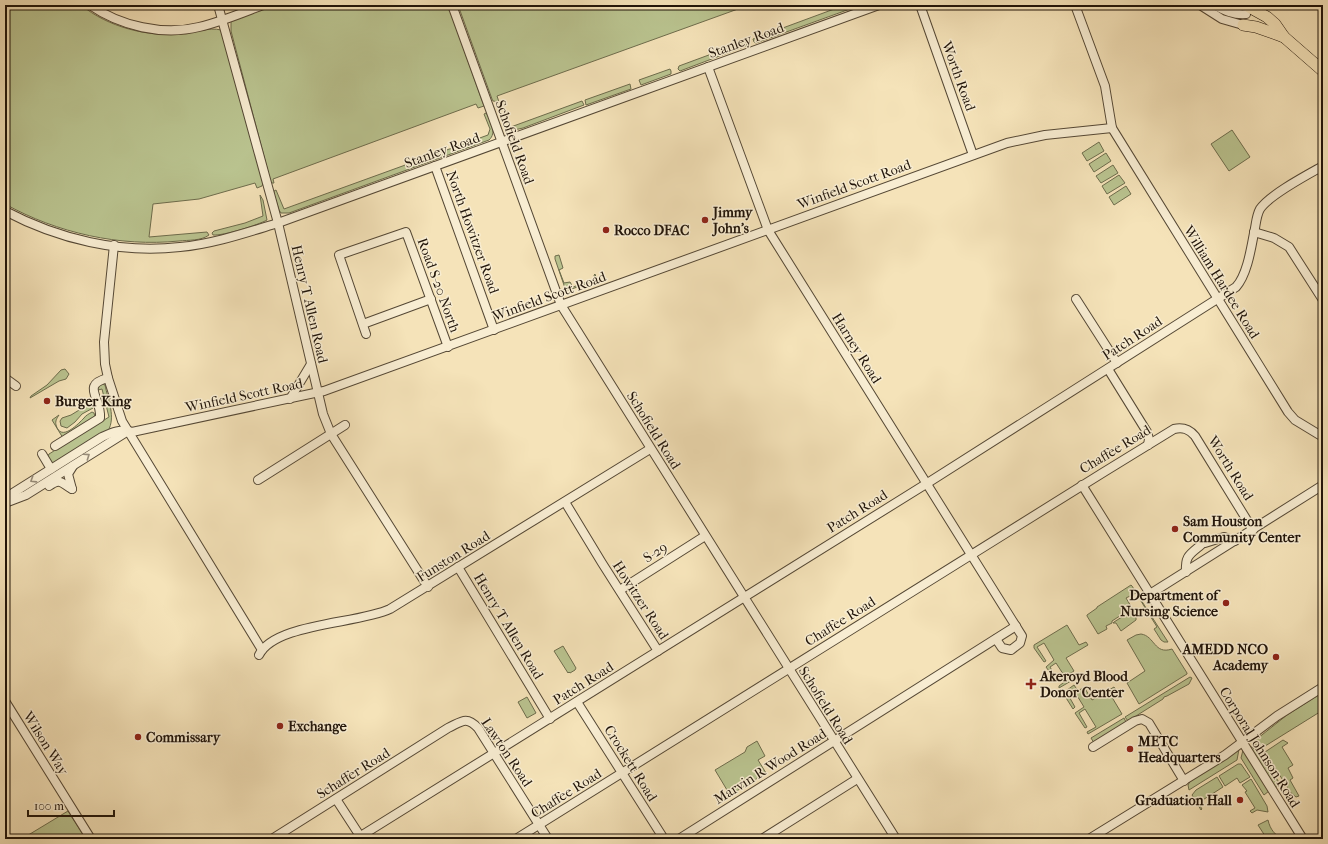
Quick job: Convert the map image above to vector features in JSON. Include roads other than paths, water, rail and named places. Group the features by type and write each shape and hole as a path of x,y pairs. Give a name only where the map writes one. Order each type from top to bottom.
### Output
{"main road":[{"path":"1246,11 1267,17 1275,24 1284,37 1323,72"},
{"path":"1246,11 1256,28 1284,37"}],"street":[{"path":"90,5 108,16 151,29 182,30 197,28 263,5"},
{"name":"Henry T Allen Road","path":"218,5 278,223 323,414 331,434 428,587"},
{"name":"Schofield Road","path":"452,5 561,305 896,839"},
{"name":"Stanley Road","path":"5,211 45,229 84,241 145,249 179,248 217,241 278,223 879,5"},
{"name":"Worth Road","path":"920,5 974,155"},
{"path":"1075,5 1105,86 1112,128"},
{"path":"1200,5 1222,19 1246,11"},
{"path":"1214,5 1236,15 1246,11"},
{"path":"1222,5 1246,11"},
{"name":"Harney Road","path":"708,67 768,230 970,555 1016,626"},
{"name":"Winfield Scott Road","path":"5,502 26,495 128,430 132,432 240,408 318,393 1008,143 1025,138 1112,128"},
{"name":"William Hardee Road","path":"1112,128 1291,416 1323,438"},
{"name":"North Howitzer Road","path":"435,166 494,330"},
{"name":"Patch Road","path":"359,838 926,484 1236,287 1242,282 1256,220 1265,203 1270,198 1323,166"},
{"name":"Road S-20 North","path":"363,324 339,255 406,232 448,347"},
{"path":"1254,232 1274,238 1289,248 1323,300"},
{"path":"5,498 102,437 112,432 128,430 122,421 108,378 104,353 114,245"},
{"path":"366,334 363,324 431,299"},
{"path":"1076,299 1116,364"},
{"path":"290,399 311,364"},
{"path":"1108,369 1147,432 1149,440 1148,445"},
{"path":"5,378 16,386"},
{"path":"55,446 100,418 94,384 97,381 108,378"},
{"path":"258,480 345,426"},
{"name":"Worth Road","path":"1180,428 1191,431 1195,436 1253,530"},
{"name":"Chaffee Road","path":"516,839 1082,485 1169,432 1180,428"},
{"name":"Funston Road","path":"128,430 261,653 283,636 298,631 379,614 428,587 650,449"},
{"path":"42,454 51,469"},
{"path":"26,495 35,494 56,481 64,483 72,489 68,474 73,466"},
{"name":"Corporal Johnson Road","path":"1082,485 1302,839"},
{"path":"1150,594 1323,485"},
{"name":"Howitzer Road","path":"565,502 658,650"},
{"name":"S-29","path":"620,590 705,536"},
{"path":"1186,572 1185,562 1187,557 1203,544 1224,537 1235,541"},
{"name":"Henry T Allen Road","path":"458,568 550,718"},
{"path":"996,639 1002,648 1011,650 1020,643 1022,636 1016,626"},
{"name":"Marvin R Wood Road","path":"679,839 1016,626"},
{"path":"1089,839 1225,755 1277,716 1323,687"},
{"name":"Wilson Way","path":"5,701 91,839"},
{"name":"Crockett Road","path":"577,702 664,839"},
{"path":"1093,747 1135,721 1142,719 1149,723 1184,781"},
{"name":"Lawton Road","path":"448,728 466,720 471,721 478,728 548,839"},
{"name":"Schaffer Road","path":"272,839 448,728"},
{"path":"762,839 857,779"},
{"path":"336,799 359,838"}],"place":[{"name":"Jimmy John's","path":"705,220"},
{"name":"Rocco DFAC","path":"606,230"},
{"name":"Burger King","path":"47,401"},
{"name":"Sam Houston Community Center","path":"1175,529"},
{"name":"Department of Nursing Science","path":"1226,603"},
{"name":"AMEDD NCO Academy","path":"1276,657"},
{"name":"Akeroyd Blood Donor Center","path":"1031,684"},
{"name":"Exchange","path":"280,726"},
{"name":"Commissary","path":"138,737"},
{"name":"METC Headquarters","path":"1130,749"},
{"name":"Graduation Hall","path":"1240,800"}]}
